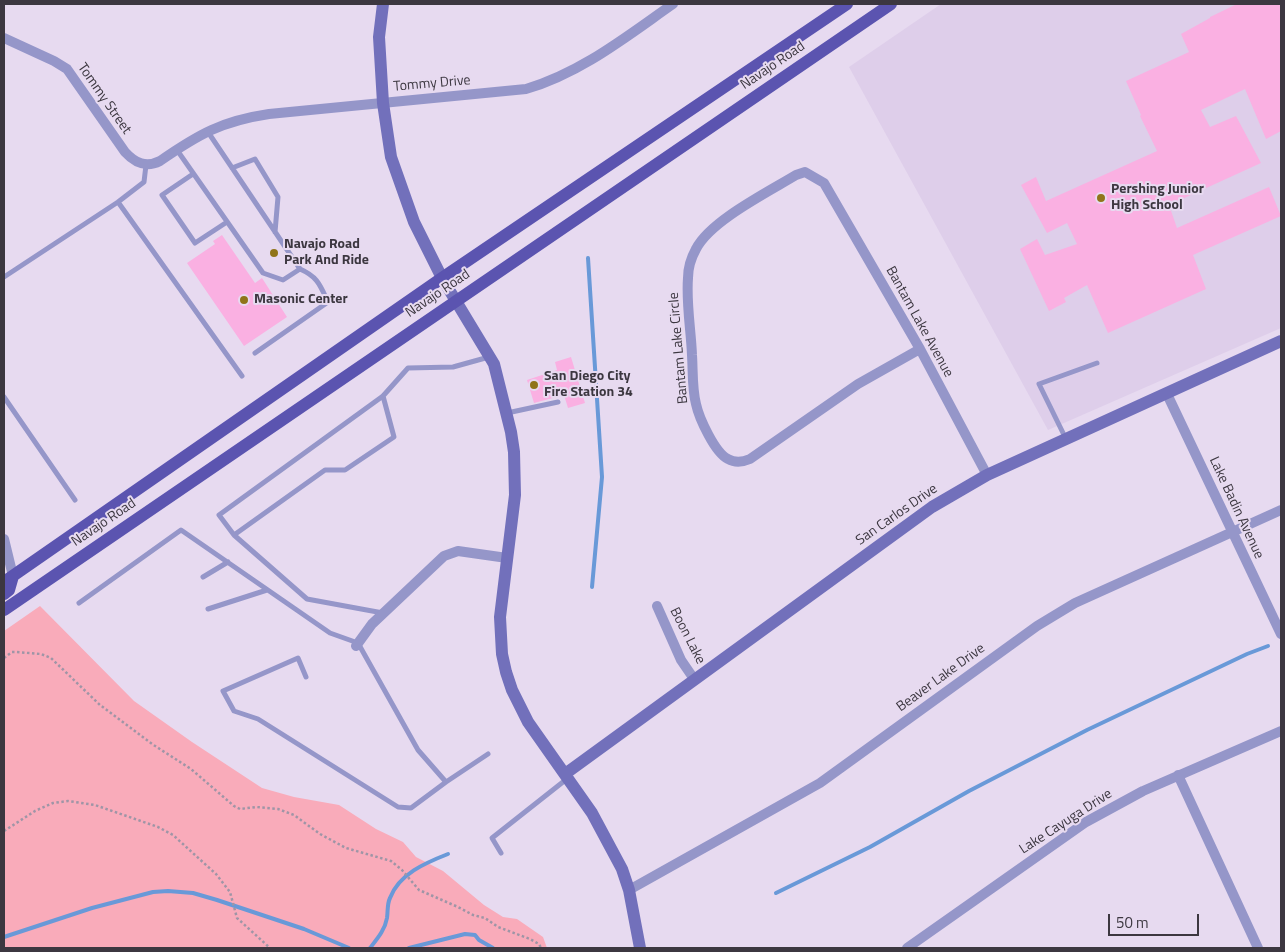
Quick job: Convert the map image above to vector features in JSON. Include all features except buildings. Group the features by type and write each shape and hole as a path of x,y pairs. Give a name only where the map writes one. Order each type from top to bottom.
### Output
{"main road":[{"name":"Navajo Road","path":"7,575 847,4"},
{"name":"Navajo Road","path":"4,610 890,4"},
{"path":"4,594 9,590 7,575"}],"street":[{"path":"383,4 379,37 383,103 391,157 414,222 442,278 494,364 507,413 514,452 515,473 513,516 500,617 502,654 506,672 528,722 592,812 622,869 629,890 640,948"},
{"name":"Tommy Drive","path":"177,150 208,131 253,116 526,89 542,85 578,68 661,7 673,4"},
{"name":"Tommy Street","path":"4,38 67,69 125,152 131,159 146,165"},
{"path":"146,165 154,164 177,150"},
{"name":"Bantam Lake Circle","path":"824,183 805,172 796,175 716,224 702,240 692,258 689,268 688,288 696,404 704,425 718,450 727,459 733,461 750,459 858,384 920,349"},
{"name":"Bantam Lake Avenue","path":"824,183 920,349 987,475"},
{"name":"San Carlos Drive","path":"567,776 694,679 932,507 987,475 1281,341"},
{"name":"Lake Badin Avenue","path":"1167,394 1281,634"},
{"name":"Beaver Lake Drive","path":"629,890 820,783 1024,636 1075,603 1281,510"},
{"path":"4,539 7,575"},
{"path":"357,645 372,624 444,556 458,551 507,558"},
{"name":"Boon Lake","path":"657,606 681,660 694,679"},
{"name":"Lake Cayuga Drive","path":"907,948 1086,822 1143,790 1281,731"},
{"path":"1178,775 1258,947"}],"lane":[{"path":"208,131 300,269 311,274 316,279 328,302 254,353"},
{"path":"177,150 262,273 283,280 300,269"},
{"path":"232,168 255,159 278,197 275,232"},
{"path":"4,277 118,202 144,182 146,165"},
{"path":"193,174 162,195 195,243 227,222"},
{"path":"118,202 242,376"},
{"path":"384,613 307,599 234,534 220,515 383,396 408,368 453,367 490,357"},
{"path":"1066,439 1039,384 1097,363"},
{"path":"234,534 325,470 345,470 394,437 383,396"},
{"path":"4,397 75,500"},
{"path":"507,413 558,402"},
{"path":"78,603 182,530 330,633 357,645 418,750 446,782"},
{"path":"203,577 228,562"},
{"path":"208,609 267,590"},
{"path":"306,677 298,658 223,690 234,711 258,719 398,807 411,808 488,754"},
{"path":"501,853 492,838 567,776"}],"path":[{"path":"4,658 12,652 41,654 50,658 100,705 152,744 191,769 234,806 240,809 256,807 278,809 294,815 320,834 346,848 392,861 419,890 430,896 473,915 485,918 504,929 530,939 539,944 541,948"},
{"path":"4,831 35,811 53,803 68,801 95,805 158,827 173,835 220,879 230,892 237,918 270,948"}],"shaded area":[{"name":"Pershing Junior High School","path":"941,4 1281,4 1281,328 1048,430 849,67"},
{"path":"40,606 134,701 192,742 262,788 294,797 339,805 376,829 403,842 416,857 443,871 484,905 503,917 517,919 543,937 547,948 4,948 4,631"}],"waterway":[{"path":"588,258 602,477 592,587"},
{"path":"776,893 870,847 969,791 1087,730 1247,654 1268,646"},
{"path":"370,948 384,926 389,900 400,882 414,870 448,854"},
{"path":"4,937 92,908 153,892 168,891 193,893 217,900 304,929 349,948"},
{"path":"409,948 465,934 475,935 479,940 493,948"}],"place":[{"name":"Pershing Junior High School","path":"1101,198"},
{"name":"Navajo Road Park And Ride","path":"274,253"},
{"name":"Masonic Center","path":"244,300"},
{"name":"San Diego City Fire Station 34","path":"534,385"}]}
